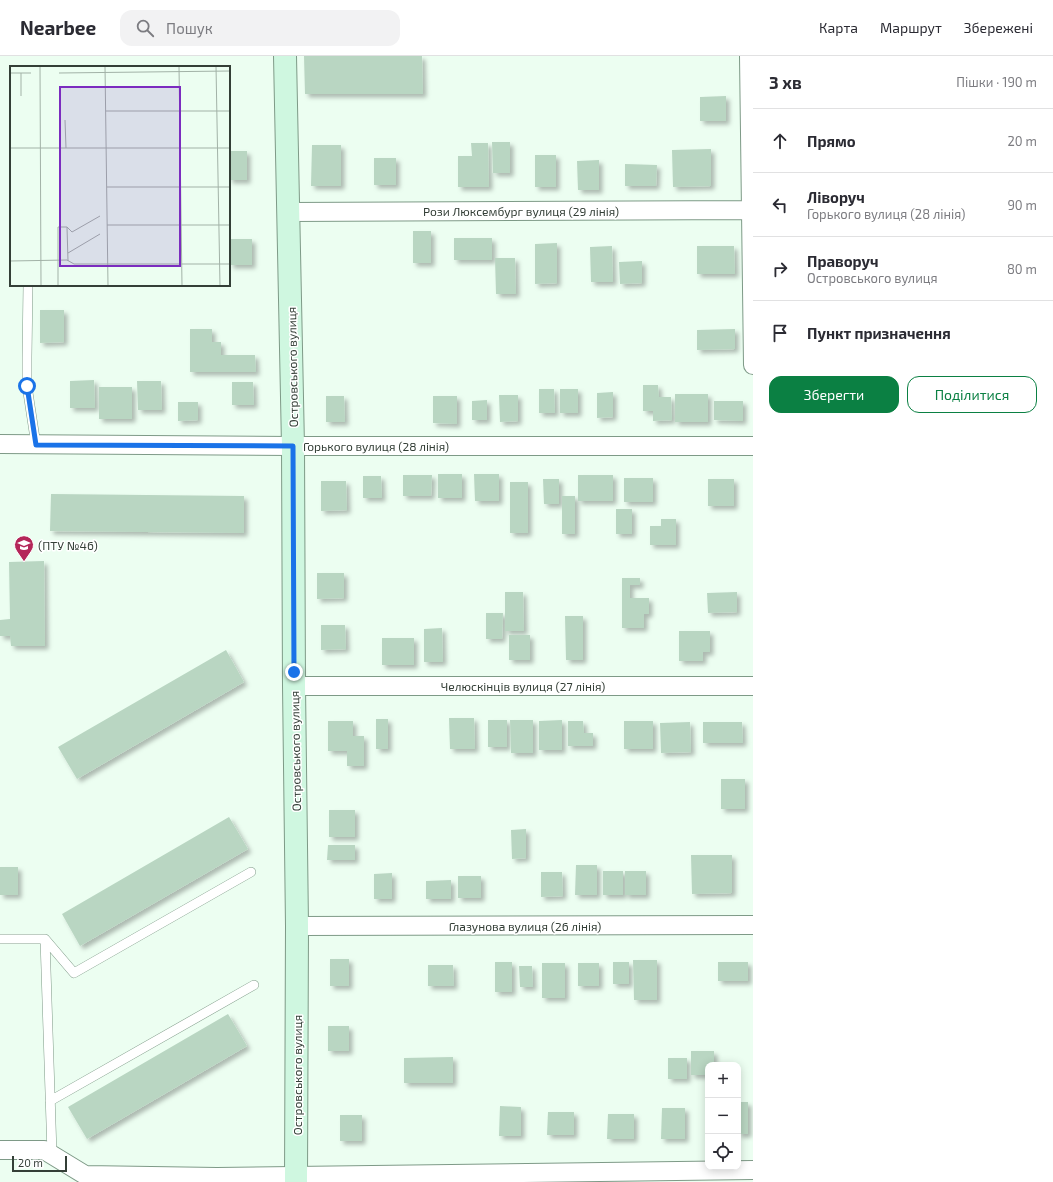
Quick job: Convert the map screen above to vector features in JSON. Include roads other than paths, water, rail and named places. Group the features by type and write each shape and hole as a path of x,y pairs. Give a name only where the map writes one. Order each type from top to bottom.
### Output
{"street":[{"name":"Островського вулиця","path":"285,56 293,446 297,926 296,1179"},
{"path":"749,56 753,365"},
{"name":"Рози Люксембург вулиця (29 лiнiя)","path":"289,212 752,210"},
{"name":"Горького вулиця (28 лiнiя)","path":"0,444 293,446 753,446"},
{"name":"Челюскінців вулиця (27 лiнiя)","path":"294,686 753,686"},
{"name":"Глазунова вулиця (26 лiнiя)","path":"297,926 753,925"},
{"path":"0,1150 44,1150 85,1175 296,1179 753,1170"}],"lane":[{"path":"28,286 27,386 36,445"},
{"path":"0,939 45,939 74,973 251,872"},
{"path":"45,939 52,1154"},
{"path":"50,1101 254,985"}],"place":[{"name":"(ПТУ №46)","path":"24,562"}]}
